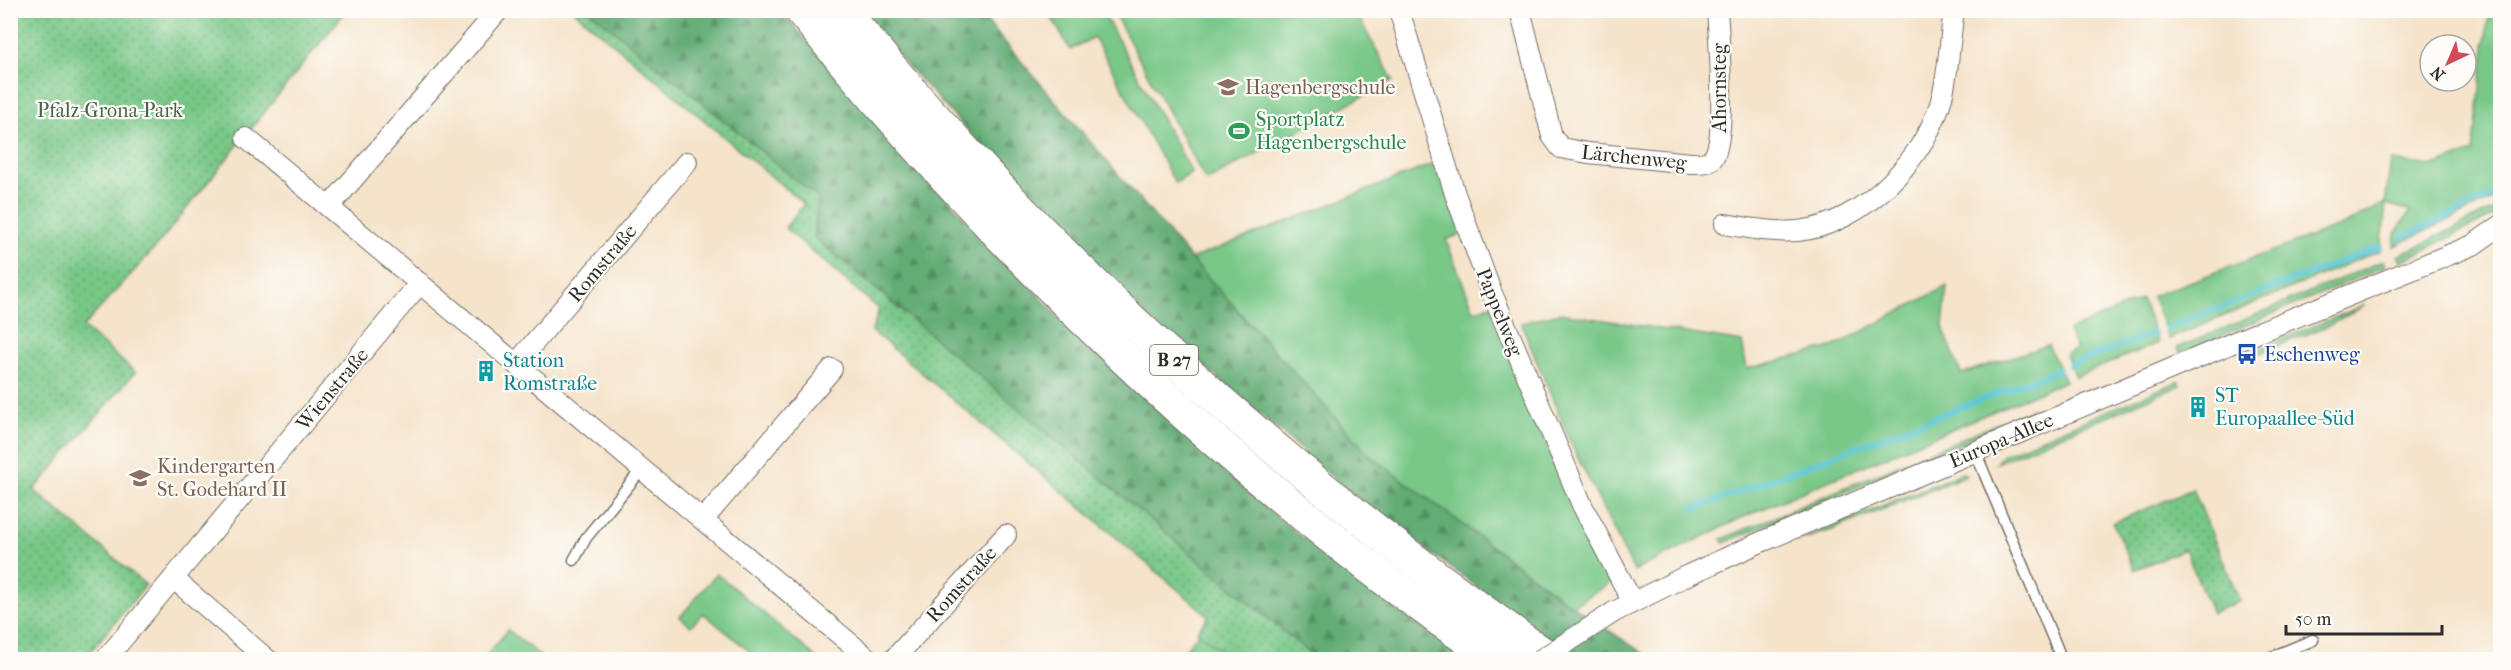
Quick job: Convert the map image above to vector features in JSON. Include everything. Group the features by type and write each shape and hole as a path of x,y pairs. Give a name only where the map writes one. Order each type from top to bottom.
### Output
{"highway":[{"name":"B 27","path":"801,10 887,112 989,225 1143,375 1200,427 1352,553 1497,660"},
{"name":"B 27","path":"842,10 913,94 1004,194 1071,263 1167,354 1327,492 1426,569 1552,660"}],"street":[{"name":"Pappelweg","path":"1399,10 1455,194 1491,291 1583,507 1632,601"},
{"name":"Lärchenweg","path":"1520,10 1552,136 1561,148 1599,155 1691,163 1707,162"},
{"name":"Ahornsteg","path":"1707,162 1712,158 1718,145 1722,68 1717,10"},
{"path":"1725,224 1762,230 1797,231 1823,226 1850,215 1872,201 1924,139 1943,94 1954,10"},
{"path":"329,207 497,12"},
{"path":"246,138 870,660"},
{"name":"Romstraße","path":"516,364 687,162"},
{"name":"Europa-Allee","path":"2473,245 2500,226"},
{"name":"Europa-Allee","path":"1540,660 1632,601 1761,542 2473,245 2500,240"},
{"name":"Wienstraße","path":"105,660 420,283"},
{"path":"703,520 832,369"},
{"name":"Romstraße","path":"893,660 1006,535"},
{"path":"174,579 268,660"}],"lane":[{"path":"1975,451 2062,660"},
{"path":"574,560 586,538 642,469"},
{"path":"2264,660 2313,640"}],"green space":[{"name":"Pfalz-Grona-Park","path":"10,11 346,11 154,249 83,327 135,372 34,490 146,585 84,659 11,659"},
{"path":"574,11 590,11 818,198 814,237 1316,659 1231,659 1197,631 1209,616 872,331 879,309 785,228 804,204"},
{"path":"590,11 781,11 926,176 1075,334 1246,491 1349,576 1468,659 1316,659 814,237 818,198"},
{"path":"862,11 978,11 1191,259 1369,455 1572,606 1652,659 1576,659 1361,502 1141,311 1050,220 903,61"},
{"path":"1048,11 1102,11 1192,173 1175,183 1094,37 1070,50"},
{"name":"Sportplatz Hagenbergschule","path":"1113,11 1355,11 1393,80 1206,181"},
{"path":"2489,11 2500,11 2500,196 2394,246 2395,234 2410,211 2386,204 2381,250 2169,339 2152,296 2347,223 2385,203 2391,161 2433,166 2473,152"},
{"path":"1436,163 1463,233 1446,240 1474,311 1491,305 1580,524 1612,582 1572,606 1369,455 1191,259"},
{"path":"2500,206 2500,212 2400,262 2397,256"},
{"path":"2383,261 2386,266 2180,353 2177,348"},
{"path":"1947,286 1943,327 1961,374 2048,345 2065,381 1741,518 1634,571 1572,446 1521,323 1560,313 1742,342 1747,369 1835,346"},
{"path":"2142,299 2158,343 2075,377 2066,354 2077,349 2068,331"},
{"path":"2365,305 2332,324 2250,357 2248,353"},
{"path":"2179,381 2181,385 1996,463 2002,455"},
{"path":"2032,409 2034,413 1724,543 1722,539"},
{"path":"1962,473 1967,475 1832,530 1796,541"},
{"path":"2193,489 2240,601 2212,613 2185,549 2134,570 2113,523"},
{"path":"716,574 818,659 759,659 703,613 691,626 680,617"},
{"path":"508,630 544,659 483,659"},
{"path":"1199,633 1231,659 1176,660"}],"waterway":[{"path":"2401,238 2500,192"},
{"path":"2167,328 2380,247"},
{"path":"2070,365 2154,333"},
{"path":"1694,509 2059,370"}],"place":[{"name":"Hagenbergschule","path":"1228,87"},
{"name":"Sportplatz Hagenbergschule","path":"1239,131"},
{"name":"Eschenweg","path":"2247,354"},
{"name":"Station Romstraße","path":"486,371"},
{"name":"ST Europaallee-Süd","path":"2198,407"},
{"name":"Kindergarten St. Godehard II","path":"140,478"}]}
